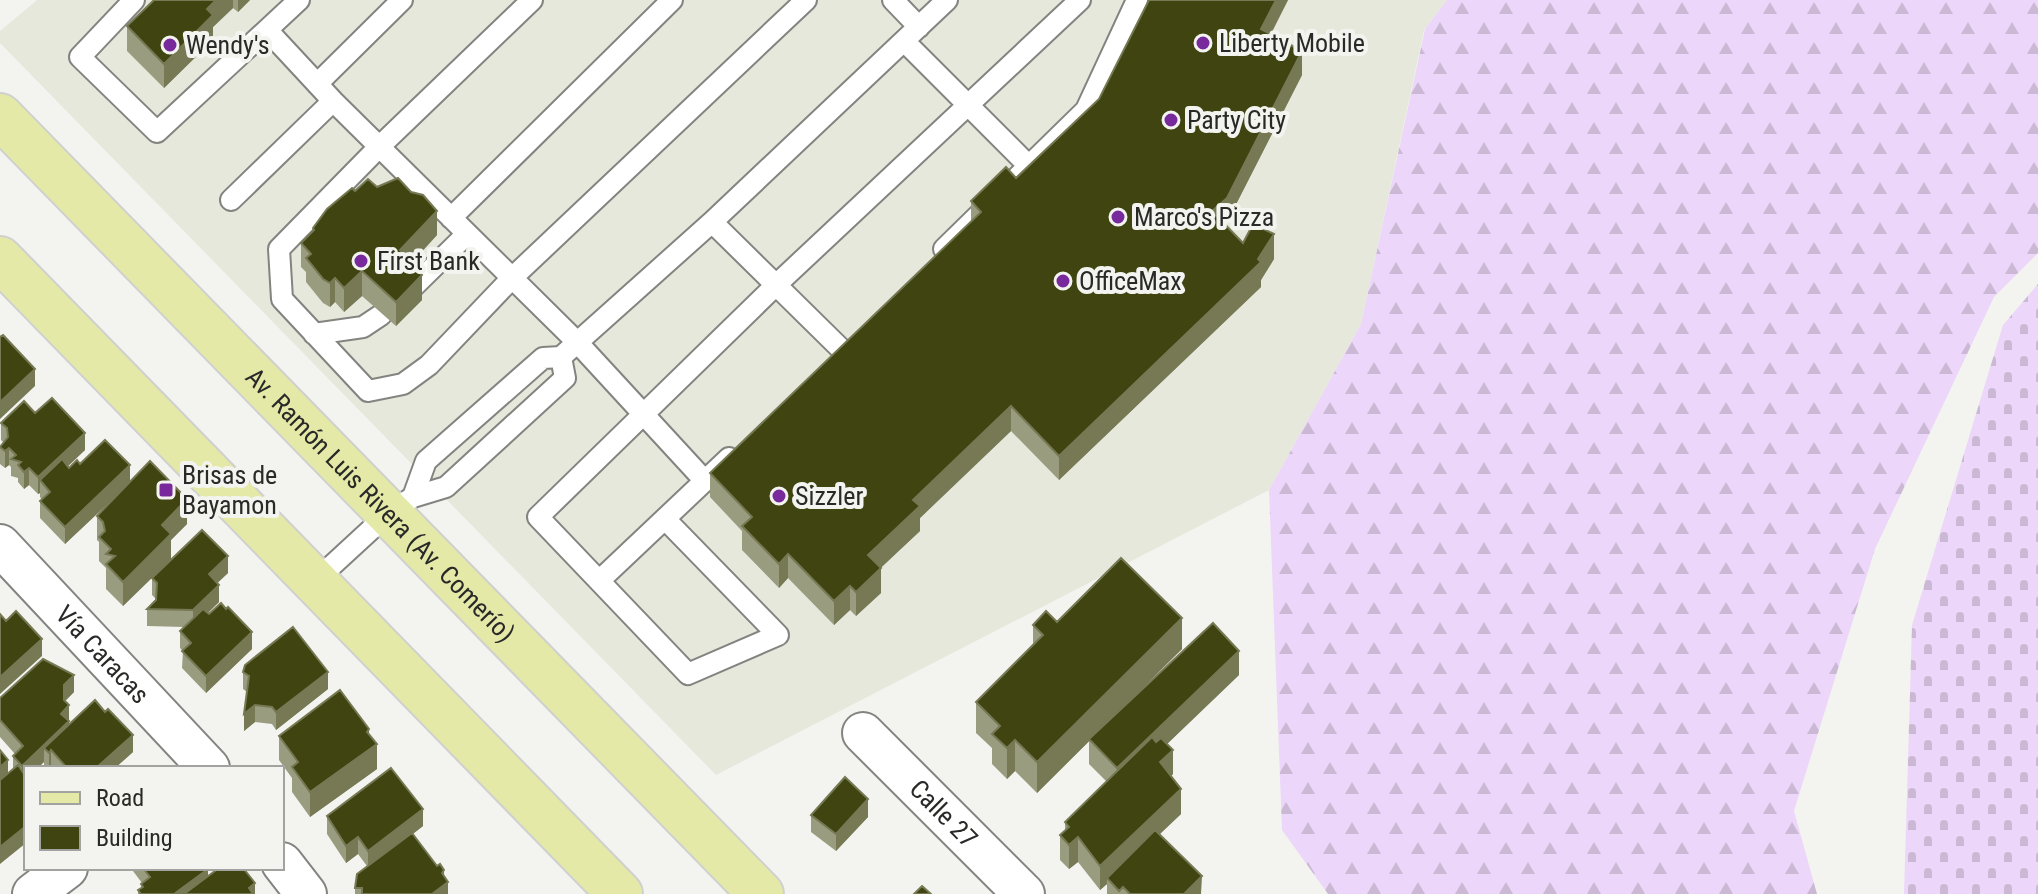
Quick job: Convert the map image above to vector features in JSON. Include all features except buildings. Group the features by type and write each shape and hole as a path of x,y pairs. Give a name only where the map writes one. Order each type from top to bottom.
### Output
{"main road":[{"name":"Av. Ramón Luis Rivera (Av. Comerío)","path":"0,116 401,505 761,894"},
{"path":"0,259 620,894"}],"street":[{"name":"Vía Caracas","path":"0,545 205,766"},
{"name":"Calle 27","path":"863,733 1024,894"},
{"path":"284,866 306,894"},
{"path":"33,894 64,870"}],"lane":[{"path":"134,0 80,57 157,132 299,0"},
{"path":"115,20 151,0"},
{"path":"317,84 402,0"},
{"path":"532,0 379,147 279,249 282,299 368,391 403,384 429,365 512,278 806,0"},
{"path":"451,218 672,0"},
{"path":"893,0 911,34 968,104 1029,166"},
{"path":"314,582 401,505 426,461 543,358 561,357 712,222 947,0"},
{"path":"665,519 778,635 688,674 538,517 776,285 1080,0"},
{"path":"929,263 1086,110 1137,0"},
{"path":"268,31 333,101 577,342 705,481"},
{"path":"231,200 333,101"},
{"path":"712,222 841,349"},
{"path":"413,287 467,234"},
{"path":"314,334 363,327 381,315"},
{"path":"401,505 446,487 565,378 561,357"},
{"path":"600,580 739,448"}],"shaded area":[{"path":"37,0 1447,0 1424,30 1361,324 1269,490 716,775 0,43 0,31"}],"green space":[{"path":"1447,0 2038,0 2038,253 1994,297 1875,549 1794,811 1817,894 1328,894 1282,830 1269,490 1361,324 1425,29"},
{"path":"2038,284 2038,894 1904,894 1912,625 2003,325"}],"place":[{"name":"Liberty Mobile","path":"1203,43"},
{"name":"Wendy's","path":"170,45"},
{"name":"Party City","path":"1171,120"},
{"name":"Marco's Pizza","path":"1118,217"},
{"name":"First Bank","path":"361,261"},
{"name":"OfficeMax","path":"1063,281"},
{"name":"Brisas de Bayamon","path":"166,490"},
{"name":"Sizzler","path":"779,496"}]}
